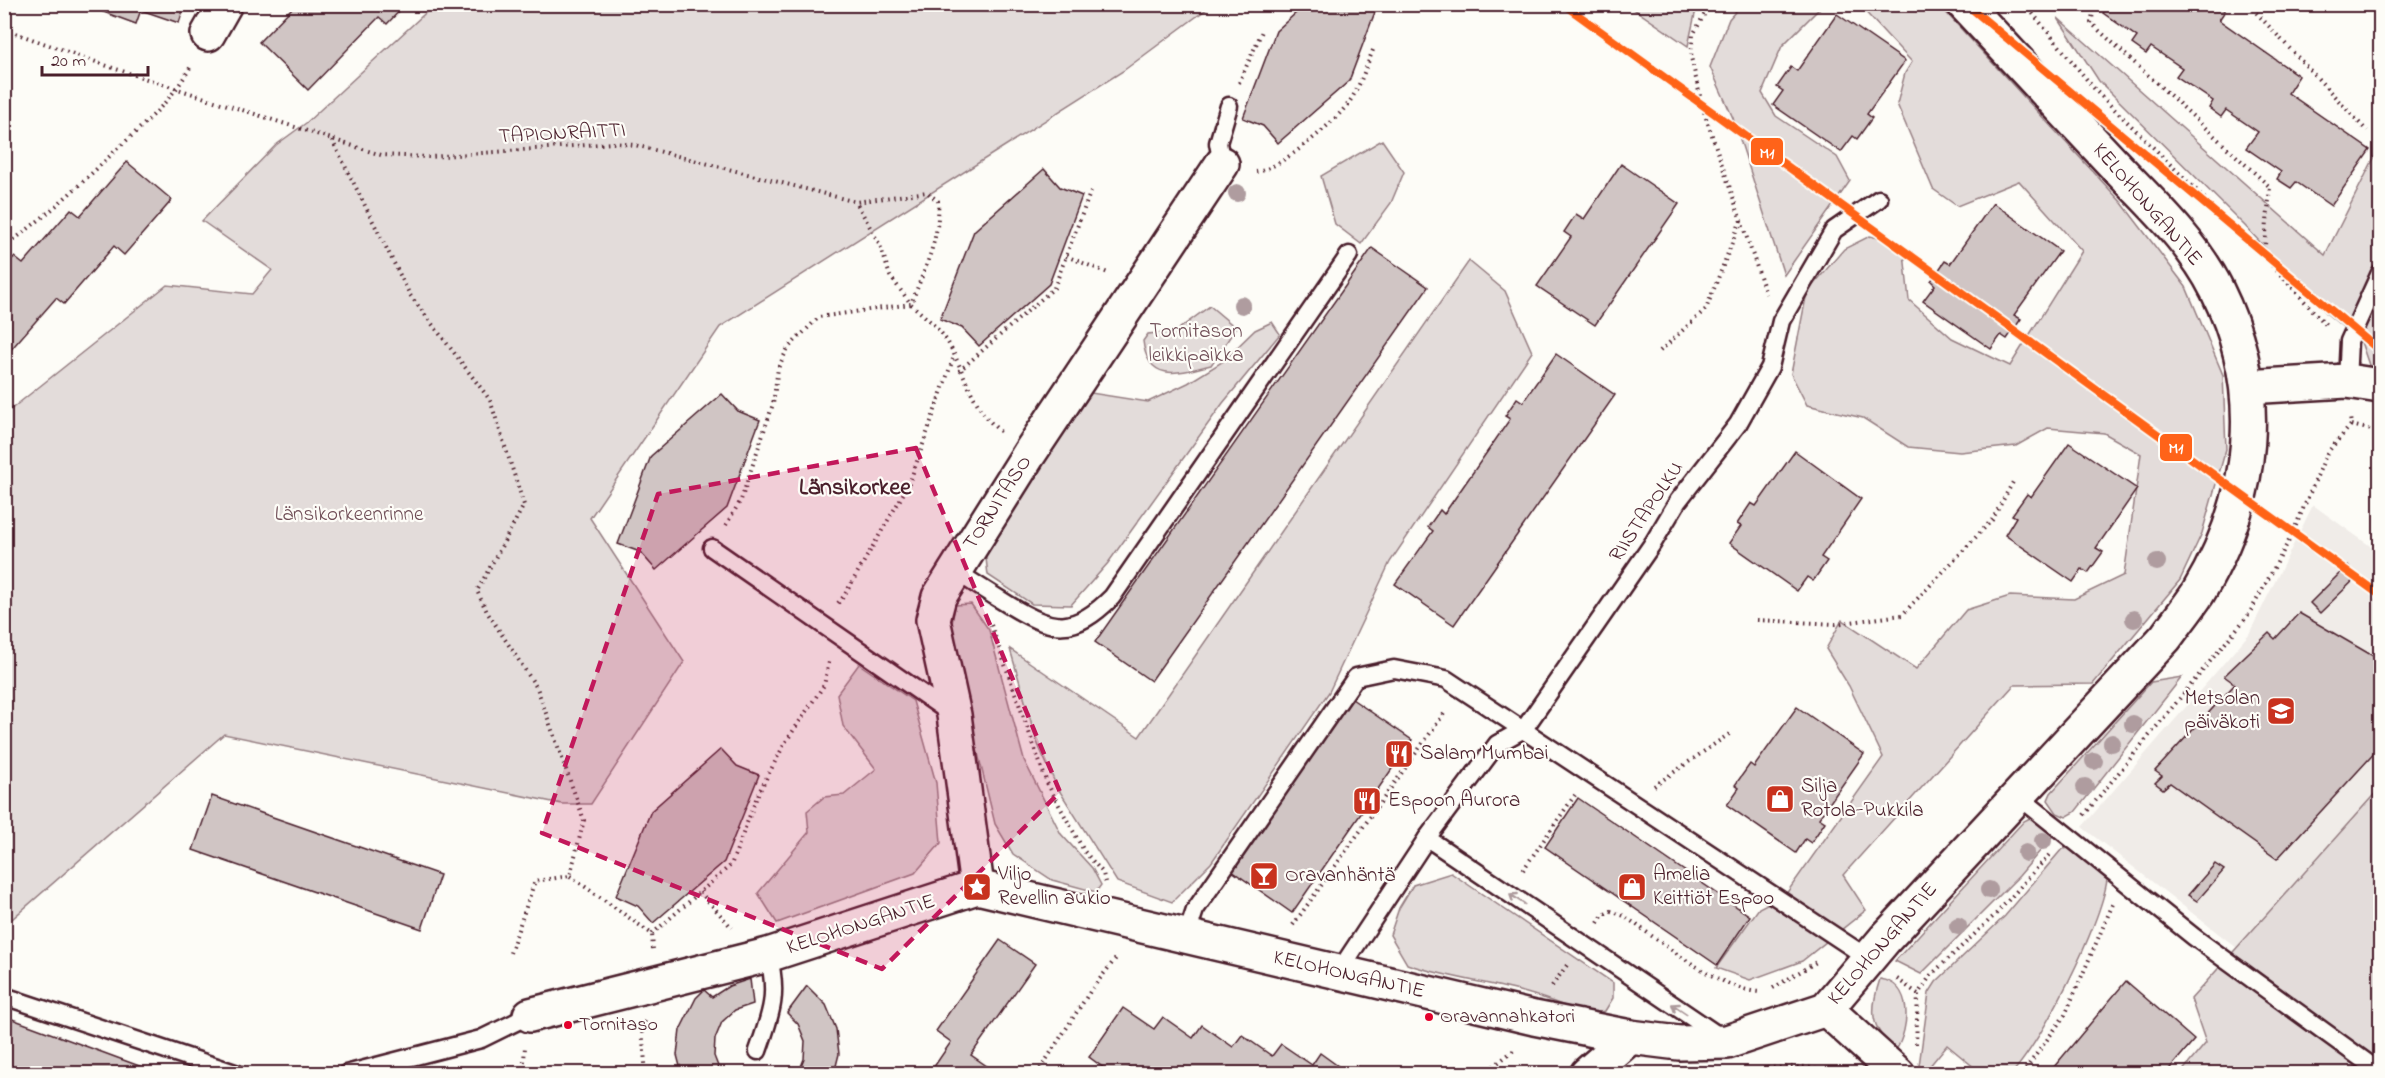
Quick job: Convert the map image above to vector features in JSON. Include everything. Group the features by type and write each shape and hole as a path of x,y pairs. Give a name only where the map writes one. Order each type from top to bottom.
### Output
{"street":[{"path":"208,34 225,4"},
{"name":"KELOHONGANTIE","path":"530,1015 758,958 977,887 1338,973 1531,1029 1679,1043 1727,1042 1826,1009 1857,951 2017,795 2166,637 2197,594 2222,547 2238,501 2249,449 2247,387 2236,338 2217,288 2182,238 1964,4"},
{"name":"TORNITASO","path":"977,887 954,715 933,620 939,597 965,578 1029,454 1222,164"},
{"path":"2247,387 2347,381 2380,386"},
{"path":"1826,1009 1907,1062"},
{"path":"1587,1074 1630,1037"}],"lane":[{"path":"1222,164 1218,143 1229,106"},
{"name":"RIISTAPOLKU","path":"1427,838 1497,744 1524,729 1653,543 1678,501 1738,424 1770,367 1780,321 1834,230 1879,199"},
{"path":"965,578 1037,622 1060,626 1081,622 1097,612 1112,597 1349,255"},
{"path":"2347,381 2349,341 2380,273"},
{"path":"712,548 954,715"},
{"path":"1186,937 1195,910 1356,677 1394,669 1446,679 1857,951"},
{"path":"2017,795 2194,937 2380,1072"},
{"path":"1338,973 1427,838 1727,1042"},
{"path":"758,958 775,984 768,1021 758,1051"},
{"path":"4,996 238,1074"},
{"path":"345,1074 481,1039 530,1015"}],"path":[{"path":"1710,4 1693,35 1692,57 1703,109 1768,302 1780,321"},
{"path":"2025,4 2097,92 2264,256 2326,325 2349,341"},
{"path":"2095,4 2091,23 2270,187 2264,256"},
{"path":"2248,4 2367,131"},
{"name":"TAPIONRAITTI","path":"4,29 110,68 179,88 381,155 412,158 613,143 635,145 856,202 927,192 938,201 936,237 911,304"},
{"path":"1229,106 1263,29"},
{"path":"1222,164 1240,174 1267,171 1294,154 1350,102 1374,51"},
{"path":"4,248 44,219 179,88"},
{"path":"332,139 410,295 490,400 524,505 477,591 487,612 537,688 584,820 570,876"},
{"path":"960,371 1054,288 1092,188"},
{"path":"856,202 880,244 890,276 911,304 946,341 960,371 991,424 1029,454"},
{"path":"1660,351 1706,309 1741,220"},
{"path":"1066,256 1101,268 1136,292"},
{"path":"712,548 741,501 773,404 778,368 788,348 819,317 911,304"},
{"path":"819,622 844,596 909,484 954,358"},
{"path":"1907,1062 1918,994 1931,975 1995,915 2066,836 2249,614 2291,537 2327,453 2351,425 2347,381"},
{"path":"2351,425 2380,432"},
{"path":"1757,620 1836,624 1902,615 1992,520 2013,482"},
{"path":"965,578 1047,783 1084,851 1103,873 1106,889"},
{"path":"510,952 535,881 570,876 652,934 731,865 767,777 806,708 824,686 836,634"},
{"path":"1281,960 1288,933 1462,689"},
{"path":"1631,802 1732,732"},
{"path":"1520,874 1589,774"},
{"path":"2022,1074 2065,1015 2122,881"},
{"path":"700,892 758,958"},
{"path":"1484,1074 1531,1029 1539,1003 1603,915 1611,911 1624,916 1726,984 1747,992 1765,992 1857,951"},
{"path":"1037,1074 1090,990 1120,954"},
{"path":"646,1074 642,1029 656,985"}],"highlighted area":[{"path":"916,448 1060,792 882,969 542,833 658,494"}],"shaded area":[{"name":"Metsolan päiväkoti","path":"2313,505 2380,553 2380,788 2237,948 2082,827 2249,634"}],"green space":[{"name":"Länsikorkeenrinne","path":"434,5 1212,5 1123,71 720,327 590,518 684,662 591,804 562,804 224,734 5,925 5,414 167,285 252,294 272,270 202,221 276,145 306,123"},
{"path":"1631,5 1697,5 1688,46 1631,7"},
{"path":"1741,5 1823,5 1782,46 1762,93 1776,116 1837,157 1850,181 1784,275 1733,118 1710,67 1729,19"},
{"path":"1859,5 1939,5 2122,203 2186,287 2223,375 2226,449 2202,533 2180,580 2093,684 2014,685 1843,875 1866,910 1802,961 1750,980 1716,968 1759,908 1786,894 1883,757 1849,686 1826,649 1842,620 1916,669 1966,610 2010,596 2074,599 2124,575 2141,454 2104,433 2048,428 2016,446 1960,452 1908,447 1863,418 1807,405 1791,374 1807,292 1844,249 1870,236 1903,244 1909,300 1952,338 2010,366 2082,251 2019,181 1957,206 1933,189 1897,104 1905,73 1912,62"},
{"path":"2058,18 2325,255 2380,146 2380,368 2370,368 2361,342 2327,314 2245,226 2099,81"},
{"path":"1382,140 1404,172 1391,203 1361,244 1335,224 1321,176"},
{"path":"1469,261 1505,291 1532,352 1390,562 1329,692 1211,863 1172,902 1117,882 1057,787 1037,742 1010,649 1139,737"},
{"name":"Tornitason leikkipaikka","path":"1210,306 1236,328 1211,365 1188,371 1167,372 1151,364 1143,341 1148,334 1176,331"},
{"path":"1272,322 1280,334 1223,403 1108,563 1071,605 1032,604 988,575 985,550 1091,393 1148,402 1188,383 1222,362 1255,330"},
{"path":"971,604 989,630 1024,760 1061,834 1092,868 1101,885 1096,892 1052,880 1013,854 995,824 950,637 955,605"},
{"path":"859,664 913,701 936,783 941,843 915,873 777,923 758,893 809,832 807,811 824,797 844,795 876,769 843,726 837,694"},
{"path":"2182,677 2075,812 2066,817 2057,813 2048,800 2051,793 2151,682"},
{"path":"2380,788 2380,1073 2180,1074 2206,1043 2191,999"},
{"path":"2032,817 2052,833 2052,837 2019,876 1921,974 1895,961 2024,821"},
{"path":"2071,848 2107,880 2094,924 2069,981 2025,1057 2012,1073 1981,1073 1947,1045 1924,1073 1918,1073 1929,993 1936,982 2005,916 2062,849"},
{"path":"1451,873 1613,983 1613,998 1605,1011 1577,1010 1515,990 1407,964 1390,935 1399,908 1413,885"},
{"path":"1880,979 1891,982 1898,989 1906,1008 1904,1030 1896,1050 1881,1034 1874,1018 1874,1000"}],"building":[{"path":"82,4 143,4 136,24"},
{"path":"143,4 185,4 179,23 141,10"},
{"path":"296,4 406,4 387,24 379,17 308,90 259,42"},
{"path":"1306,4 1378,4 1349,81 1278,143 1263,126 1243,118 1276,31"},
{"path":"2109,4 2216,4 2225,11 2219,20 2299,76 2288,93 2370,150 2331,206 2296,182 2291,188 2277,179 2281,172 2246,148 2258,132 2226,110 2221,117 2209,108 2213,101 2176,76 2182,68 2151,47 2146,54 2132,44 2137,37 2103,13"},
{"path":"1837,14 1905,61 1867,114 1872,118 1857,139 1853,136 1841,152 1773,105 1783,91 1777,87 1791,67 1797,71"},
{"path":"127,162 172,200 124,255 114,246 64,304 56,298 8,353 4,349 4,267 14,257 23,264 71,209 80,216"},
{"path":"1621,164 1679,204 1595,325 1537,286 1571,237 1564,232 1576,214 1584,219"},
{"path":"1044,169 1060,187 1082,196 1049,284 979,346 962,328 940,319 974,231"},
{"path":"1993,203 2060,251 2014,315 2021,319 2007,339 2001,335 1991,349 1923,301 1935,285 1931,281 1945,261 1950,264"},
{"path":"1372,248 1428,287 1151,681 1095,642"},
{"path":"1556,354 1615,395 1454,625 1395,584 1433,531 1428,527 1440,510 1444,514 1510,419 1505,416 1517,398 1523,402"},
{"path":"722,394 738,411 760,420 727,508 656,570 640,552 618,544 651,456"},
{"path":"2069,443 2137,489 2096,548 2103,552 2088,573 2082,569 2073,582 2005,535 2016,517 2012,515 2027,494 2031,497"},
{"path":"1795,451 1861,499 1821,557 1827,561 1813,581 1807,577 1797,591 1729,543 1741,526 1737,524 1751,503 1756,506"},
{"path":"2348,565 2358,576 2320,613 2310,603"},
{"name":"Metsolan päiväkoti","path":"2299,613 2380,660 2380,747 2277,859 2170,783 2163,789 2155,783 2162,776 2155,771 2235,684 2224,676 2269,633 2275,639"},
{"path":"1352,699 1412,740 1292,913 1232,871"},
{"path":"1797,707 1864,754 1819,818 1825,822 1811,843 1805,839 1796,853 1727,805 1739,788 1735,785 1750,764 1754,767"},
{"path":"721,749 737,766 759,775 724,862 653,923 638,906 616,896 651,811"},
{"path":"212,796 440,875 422,929 193,850"},
{"path":"1578,798 1750,916 1717,965 1545,847"},
{"path":"2215,864 2224,870 2197,901 2188,895"},
{"path":"1000,940 1035,964 971,1055 994,1071 993,1074 929,1074 951,1042 936,1031"},
{"path":"750,979 753,1004 735,1010 722,1022 715,1039 714,1056 721,1074 682,1074 677,1055 680,1030 696,998 704,990 712,997 729,986"},
{"path":"2126,981 2194,1040 2165,1074 2048,1074"},
{"path":"807,986 826,1005 836,1029 839,1054 834,1074 798,1074 804,1059 805,1041 798,1024 787,1013"},
{"path":"1123,1008 1154,1029 1163,1017 1193,1038 1202,1025 1233,1047 1242,1035 1272,1056 1281,1044 1312,1065 1320,1053 1349,1074 1138,1074 1129,1067 1125,1074 1112,1074 1089,1057"},
{"path":"4,1016 161,1074 4,1074"},
{"path":"1356,1066 1368,1074 1351,1074"}],"transit line":[{"name":"M1","path":"1563,4 2380,595"},
{"name":"M1","path":"1966,4 2380,351"}],"place":[{"name":"Metsolan päiväkoti","path":"2281,711"},
{"name":"Salam Mumbai","path":"1399,754"},
{"name":"Silja Rotola-Pukkila","path":"1780,799"},
{"name":"Espoon Aurora","path":"1367,801"},
{"name":"Oravanhäntä","path":"1264,876"},
{"name":"Viljo Revellin aukio","path":"977,887"},
{"name":"Amelia Keittiöt Espoo","path":"1632,887"},
{"name":"Oravannahkatori","path":"1429,1017"},
{"name":"Tornitaso","path":"568,1025"}],"district":[{"name":"Länsikorkee","path":"855,488"}]}
